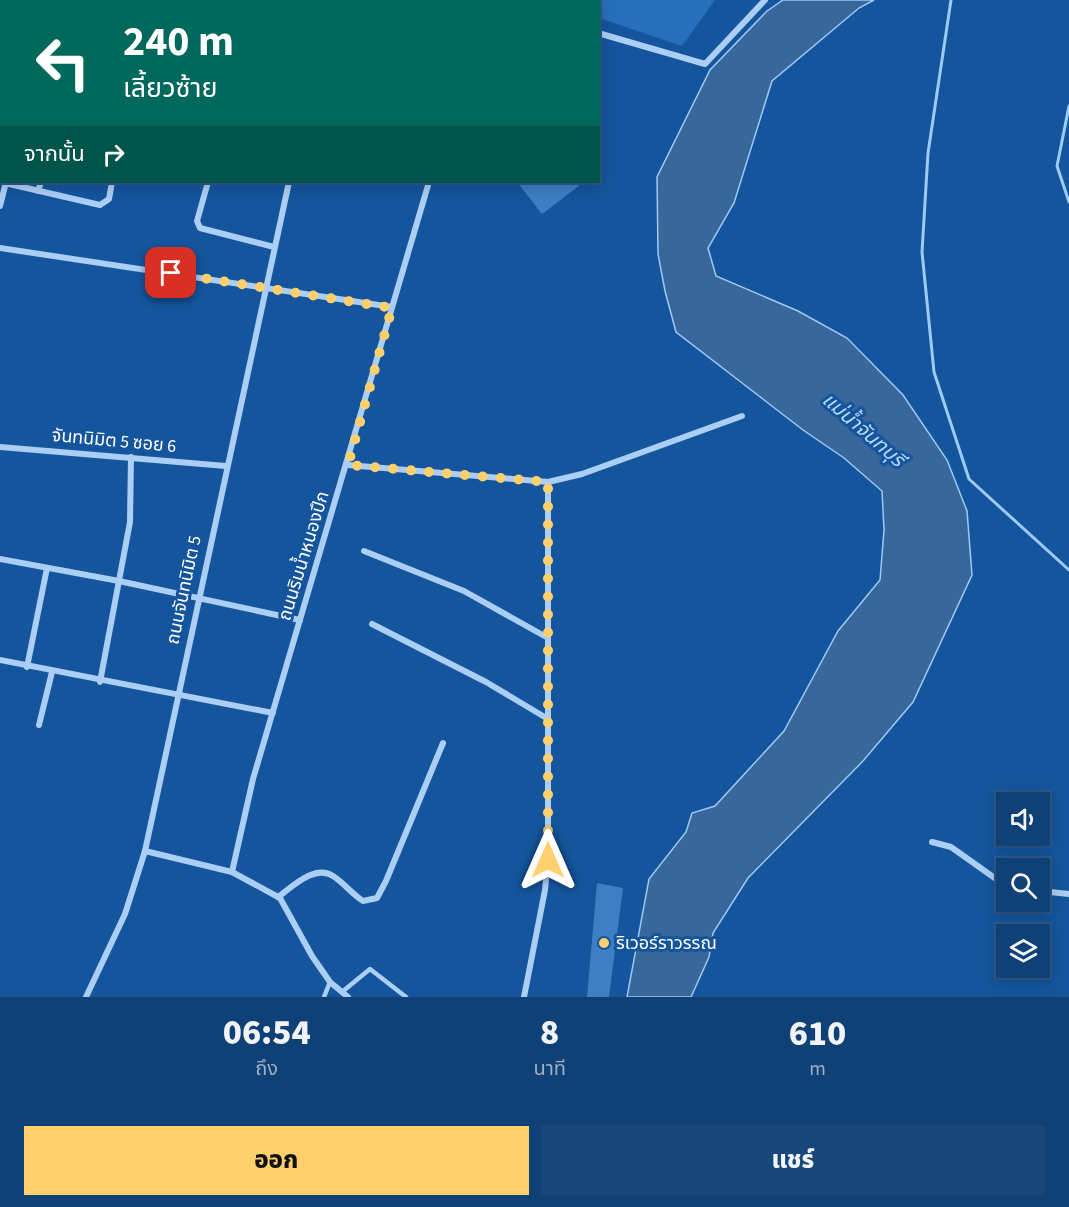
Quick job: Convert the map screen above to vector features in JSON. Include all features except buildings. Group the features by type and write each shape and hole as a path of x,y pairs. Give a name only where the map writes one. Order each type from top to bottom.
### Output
{"street":[{"path":"600,34 705,64 765,0"},
{"path":"0,206 6,183"},
{"path":"10,183 100,205 109,199 112,183"},
{"path":"38,191 40,183"},
{"path":"208,183 197,221 200,228 274,247"},
{"name":"ถนนจันทนิมิต 5","path":"87,997 125,914 145,851 226,466 289,183"},
{"name":"ถนนริมน้ำหนองปึก","path":"232,872 253,779 348,465 429,183"},
{"path":"0,248 392,308"},
{"path":"348,465 548,482 582,474 742,416"},
{"name":"จันทนิมิต 5 ซอย 6","path":"0,447 226,466"},
{"path":"100,681 130,522 130,457"},
{"path":"524,997 547,874 548,482"},
{"path":"364,551 464,591 548,638"},
{"path":"0,560 119,580 300,620"},
{"path":"27,667 46,568"},
{"path":"372,624 486,682 548,718"},
{"path":"0,660 52,672 273,713"},
{"path":"39,725 52,672"},
{"path":"278,897 305,877 320,873 333,875 363,901 376,898 386,881 443,743"},
{"path":"932,842 951,847 996,879"},
{"path":"145,851 232,872 278,897 330,982 348,997"},
{"path":"1050,892 1069,894"}],"lane":[{"path":"342,992 370,969 406,997"},
{"path":"324,997 330,982"}],"shaded area":[{"path":"600,0 715,0 682,46 600,18"}],"water":[{"name":"แม่น้ำจันทบุรี","path":"783,0 874,0 859,8 772,81 734,203 708,248 716,276 798,311 847,338 903,395 947,460 967,511 972,575 913,702 863,761 748,878 713,933 709,957 691,997 627,997 649,879 686,832 692,813 715,806 784,731 838,631 880,580 884,530 882,491 844,458 803,430 676,332 658,254 657,177 710,70 767,11"}],"waterway":[{"path":"951,0 928,153 922,252 934,372 969,479 1069,570"},
{"path":"1069,106 1057,166 1069,202"}],"place":[{"name":"ริเวอร์ราวรรณ","path":"604,943"}],"route":[{"path":"171,273 392,308 348,465 548,482 548,860"}]}
